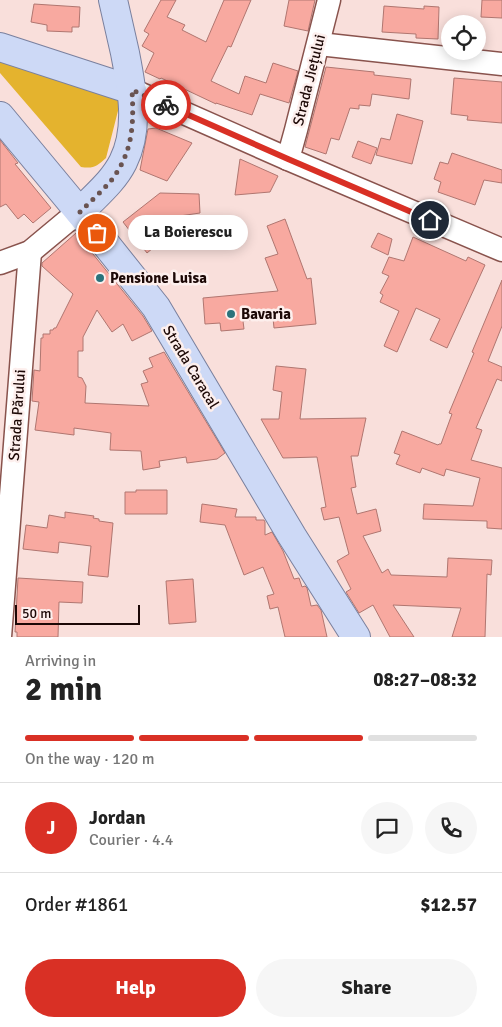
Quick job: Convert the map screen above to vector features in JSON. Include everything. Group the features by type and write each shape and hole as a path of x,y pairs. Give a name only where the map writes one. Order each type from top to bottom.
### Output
{"main road":[{"path":"80,212 110,181 123,162 130,141 133,120 132,90 113,0"},
{"path":"0,47 132,90"},
{"name":"Strada Caracal","path":"0,116 156,307 292,536 356,637"}],"street":[{"name":"Strada Jiețului","path":"288,159 329,0"},
{"path":"318,44 502,64"},
{"path":"132,90 502,250"},
{"path":"0,262 30,252 80,212"},
{"name":"Strada Părului","path":"0,637 30,252"}],"shaded area":[{"path":"0,56 121,99 106,158 95,166 89,168 81,167 0,73"}],"building":[{"path":"161,0 176,0 167,17 185,25 182,30 206,42 224,0 251,0 231,47 228,46 211,81 239,94 245,76 266,83 273,63 298,71 289,103 260,94 252,115 216,104 145,72 154,53 142,46 149,34 144,31"},
{"path":"289,0 315,0 308,31 284,26"},
{"path":"482,0 502,0 502,18 486,17 486,15 481,15"},
{"path":"34,4 80,7 79,27 72,27 72,32 47,31 47,25 31,22"},
{"path":"384,6 424,9 424,6 439,7 438,39 416,38 416,34 382,32"},
{"path":"326,67 374,72 374,75 411,79 409,99 372,94 370,106 359,105 359,109 350,108 339,140 331,138 326,154 305,147"},
{"path":"454,78 502,82 502,123 467,120 468,116 451,114"},
{"path":"397,114 423,121 412,164 376,155 381,138 390,140"},
{"path":"156,128 192,143 167,181 140,170 148,129"},
{"path":"0,140 18,163 15,164 51,208 33,223 24,214 18,219 6,204 0,207"},
{"path":"358,141 377,148 371,164 352,157"},
{"path":"452,153 502,170 502,183 484,180 475,205 438,192 441,182 434,179 440,162 448,164"},
{"path":"240,159 278,176 270,192 235,195"},
{"path":"160,193 199,194 200,213 166,218 177,228 147,253 123,222"},
{"path":"285,219 307,279 311,278 316,324 274,328 273,318 243,321 244,329 221,331 220,323 205,324 203,298 278,291 265,258 278,254 267,226"},
{"path":"76,233 143,316 152,331 132,341 123,324 112,332 97,310 83,337 83,351 78,351 78,377 82,378 86,386 85,403 149,406 141,384 148,382 143,371 153,367 149,358 164,352 225,453 217,459 187,463 186,457 159,461 160,467 143,470 141,451 110,450 111,433 74,428 74,435 35,430 39,402 32,401 34,370 40,371 41,338 43,338 43,334 50,334 50,330 56,328 73,294 42,266 42,263"},
{"path":"378,233 392,239 388,255 371,247"},
{"path":"413,237 466,261 468,257 485,265 447,348 430,340 440,319 416,308 397,352 384,346 399,311 380,302 383,295 380,293 389,276 382,273 389,257 404,261"},
{"path":"502,280 502,326 488,361 502,367 502,381 497,379 476,428 482,430 471,460 502,468 502,529 487,528 487,521 423,519 424,504 473,506 480,478 446,469 444,476 422,468 420,473 396,464 400,455 394,453 402,431 438,445 441,444 452,414 449,413"},
{"path":"276,366 306,369 300,419 366,418 358,456 351,456 356,487 351,488 357,514 376,509 381,531 363,536 382,573 388,569 391,575 447,577 448,558 492,560 491,575 487,574 485,637 452,637 461,608 393,605 414,637 390,637 373,605 359,613 346,592 351,589 337,561 349,554 339,517 324,520 321,508 326,507 317,457 283,458 261,419 279,419 282,392 273,390"},
{"path":"136,490 167,490 167,514 125,514 125,492 136,492"},
{"path":"202,504 237,509 235,517 256,517 256,520 264,520 265,535 272,532 283,551 294,579 299,578 302,587 305,586 307,588 311,606 317,605 321,610 327,637 285,637 278,607 270,609 267,596 274,594 263,567 244,575 225,525 200,522"},
{"path":"65,512 94,516 93,518 99,519 99,521 113,523 108,577 88,575 91,546 59,542 58,553 23,549 26,525 47,528 49,515 65,518"},
{"path":"18,578 83,582 82,603 59,602 58,637 17,637 17,632 15,632"},
{"path":"193,579 196,622 169,624 166,581"}],"way so far":[{"path":"97,233 80,212 110,181 123,162 130,141 133,120 132,90 166,105"}],"place":[{"name":"La Boierescu","path":"97,233"},
{"name":"Pensione Luisa","path":"100,278"},
{"name":"Bavaria","path":"231,314"}],"route":[{"path":"166,105 430,220"}]}
